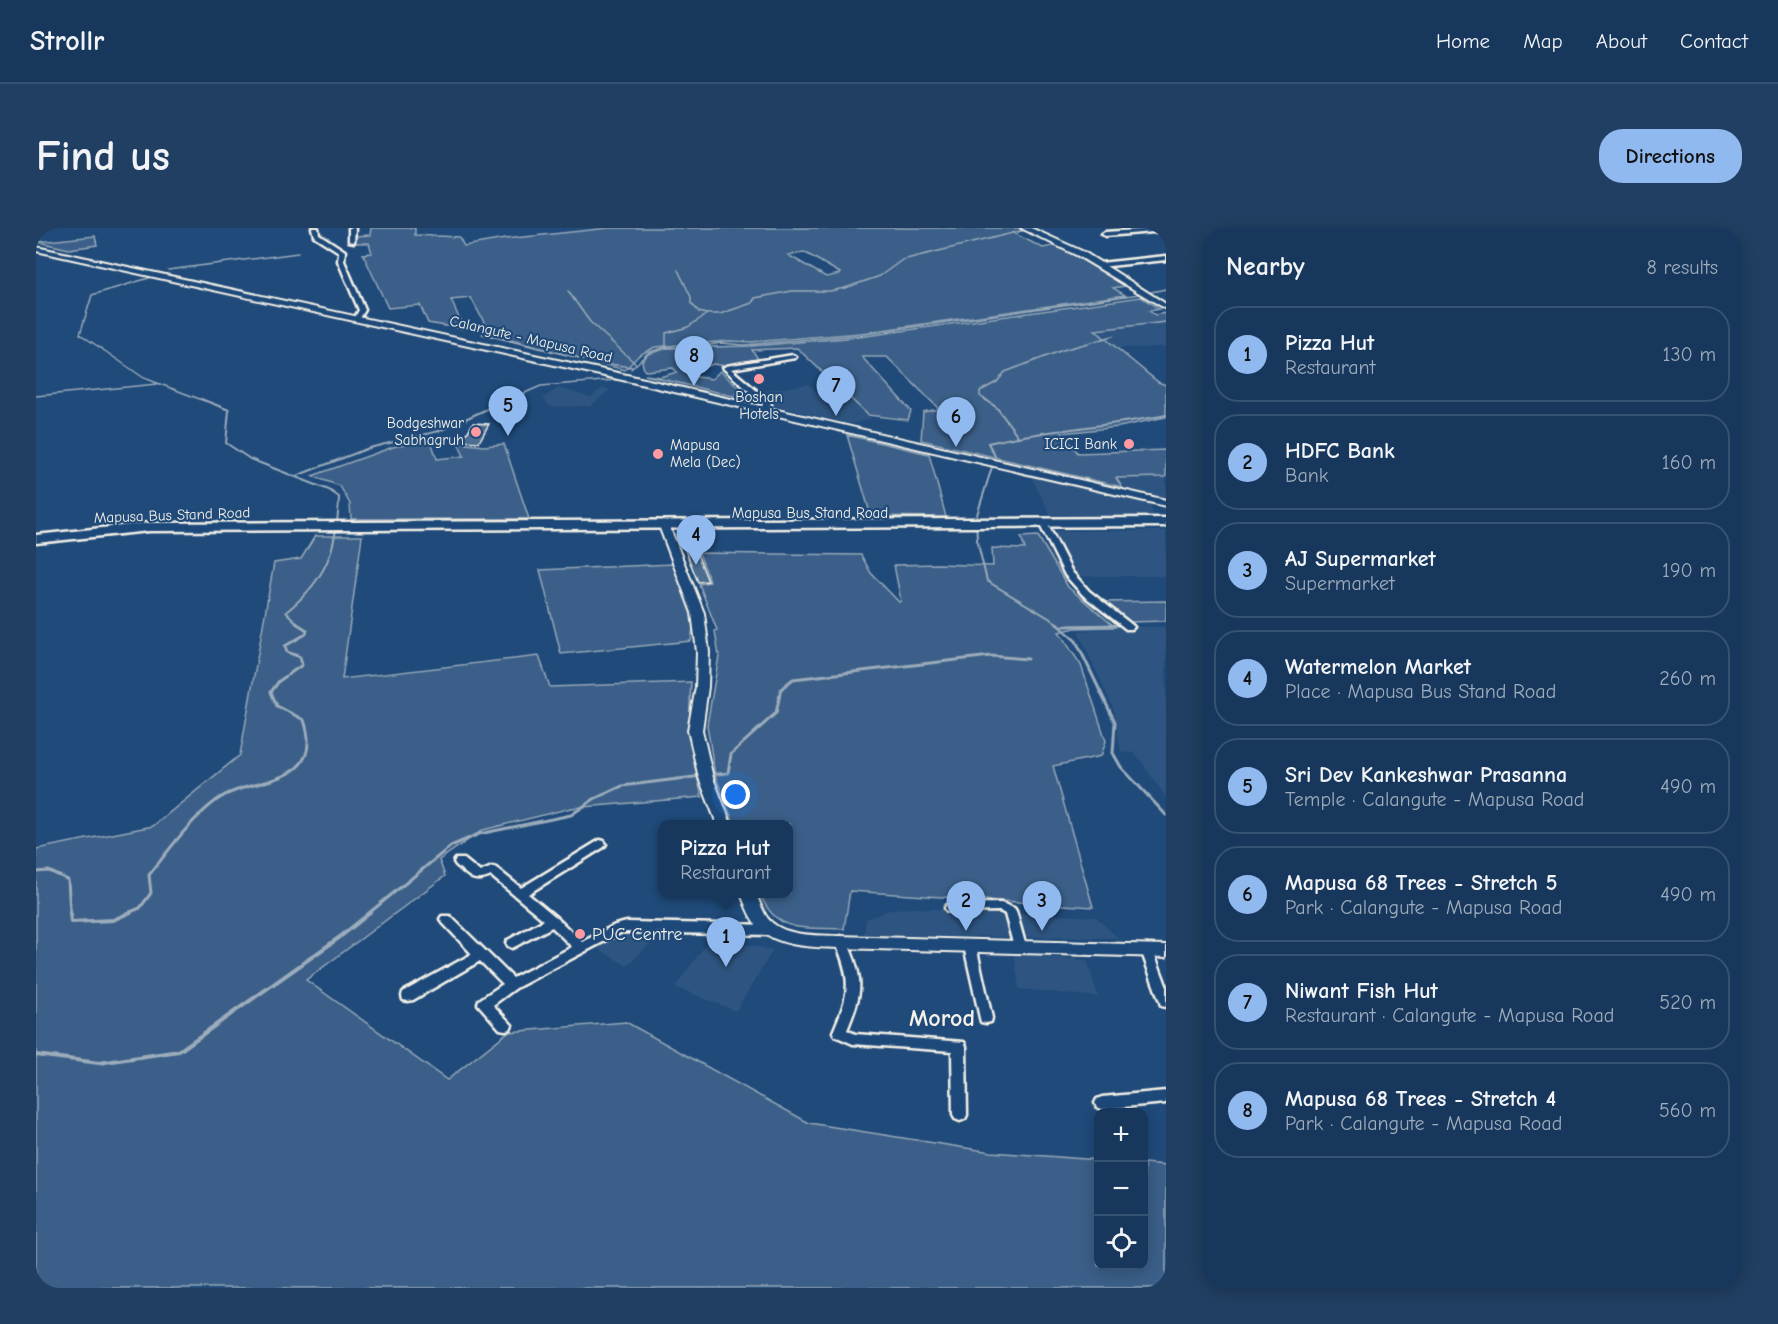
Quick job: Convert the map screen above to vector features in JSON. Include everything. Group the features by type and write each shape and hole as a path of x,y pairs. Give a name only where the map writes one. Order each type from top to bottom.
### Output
{"main road":[{"path":"1024,228 1100,265 1166,307"},
{"name":"Calangute - Mapusa Road","path":"36,248 766,409 1166,503"},
{"name":"Mapusa Bus Stand Road","path":"36,539 149,527 274,526 329,531 1166,522"},
{"path":"663,526 698,613 703,652 702,687 696,730 705,775 722,820"},
{"name":"Mapusa Bus Stand Road","path":"663,526 1166,527"},
{"path":"750,898 756,915 771,930 798,938 969,946 1089,946 1166,951"}],"street":[{"path":"315,228 316,235 342,251 341,261 362,310 359,318"},
{"path":"352,228 352,240"},
{"path":"1111,228 1124,234"},
{"path":"1105,234 1166,229"},
{"path":"1157,230 1166,236"},
{"path":"1100,265 1166,258"},
{"path":"766,409 767,404 726,369 793,357"},
{"path":"1045,527 1068,573 1086,593 1129,627"},
{"path":"520,894 600,844"},
{"path":"460,862 479,877 492,872 553,921 581,948"},
{"path":"951,908 1001,907 1007,909 1010,911 1020,947"},
{"path":"446,920 512,985"},
{"path":"512,944 553,921"},
{"path":"505,1025 484,1004 512,985 627,926 771,930"},
{"path":"841,941 854,969 856,994 840,1032 853,1039 959,1046 960,1115"},
{"path":"969,946 986,1018"},
{"path":"1147,950 1166,1002"},
{"path":"408,996 481,955"},
{"path":"1102,1103 1166,1098"}],"shaded area":[{"path":"371,228 415,228 415,235 459,237 464,246 505,239 609,228 1020,228 1025,230 1013,233 1043,248 1058,245 1125,286 1113,288 1125,295 861,333 655,347 639,355 625,370 491,335 471,298 451,300 464,329 428,323 420,305 388,308 363,254 372,253 369,243 355,243 355,236 370,235","holes":["804,252 840,273 826,277 788,255"]},
{"path":"95,236 97,245 69,249 38,242"},
{"path":"1141,297 1159,309 1149,311 1155,315 1166,313 1166,322 1095,330 1158,382 1166,385 1166,417 1119,427 1062,433 1078,453 1166,450 1166,477 1116,478 1122,487 921,440 923,412 939,409 887,357 862,357 911,411 908,420 868,415 797,348 752,350 759,360 726,366 713,364 690,373 697,377 712,379 720,371 741,390 733,396 645,375 660,377 677,372 673,368 646,371 642,361 648,354 668,348 751,346 859,337"},
{"path":"1166,322 1166,347 1116,348 1095,330"},
{"path":"808,384 825,399 847,396 872,419 851,424 754,401 745,394"},
{"path":"559,388 591,397 603,388 610,390 590,406 550,407 543,398"},
{"path":"847,435 929,454 946,517 871,516"},
{"path":"430,438 437,459 464,456 458,443 484,446 504,444 529,519 351,519 350,504 340,486 312,476 393,447"},
{"path":"1031,477 1150,504 1154,517 1051,516"},
{"path":"1166,477 1166,498 1122,487 1115,478"},
{"path":"1053,531 1166,531 1166,576 1077,576"},
{"path":"315,536 362,536 342,679 539,656 550,687 691,682 691,740 702,797 571,808 483,830 439,860 445,876 306,980 447,1080 508,1032 626,1022 809,1123 991,1152 1094,1160 1094,1270 1148,1270 1148,1163 1166,1165 1166,1288 36,1288 36,849 153,826 240,755 274,563 301,559"},
{"path":"1038,536 1068,587 1115,627 1075,628 1059,632 1081,665 1106,741 1101,756 1053,766 1093,907 850,891 844,929 805,928 784,923 767,907 762,898 793,898 793,820 732,820 715,775 707,725 719,656 715,631 717,630 699,584 710,582 699,553 861,555 871,573 899,602 901,601 894,565 993,566 992,548 1025,549 1021,537"},
{"path":"673,564 694,621 691,641 561,654 540,570"},
{"path":"1166,601 1166,621 1129,622 1104,602"},
{"path":"1166,627 1166,797 1135,753 1121,752 1114,710 1078,631"},
{"path":"913,908 1096,917 1118,938 864,935 866,919 892,909"},
{"path":"620,933 660,934 627,966 595,947"},
{"path":"711,937 773,950 736,1011 675,987"},
{"path":"1014,954 1087,960 1098,997 1019,989"}],"building":[{"name":"Bodgeshwar Sabhagruh","path":"473,423 489,424 479,442 462,441"},
{"path":"695,549 708,581 698,582 685,550"}],"waterway":[{"path":"666,347 666,333 688,327 707,314 720,314 752,303 755,298 792,291 830,291 845,288 880,276 902,260 1033,228"},
{"path":"168,270 298,253"},
{"path":"678,270 691,297 691,303 699,312 706,314"},
{"path":"149,278 92,295 80,334 144,378 205,401"},
{"path":"1151,292 1166,289"},
{"path":"568,291 590,322 636,364"},
{"path":"666,347 692,348 721,343 744,345 859,335 1140,294"},
{"path":"482,334 600,363 632,367"},
{"path":"987,401 980,396 980,391 997,382 1005,372 1063,350 1113,336"},
{"path":"631,369 649,352 666,347"},
{"path":"506,401 541,386 616,380"},
{"path":"36,396 157,384"},
{"path":"201,399 229,410 226,443 250,459 329,490 339,497 336,532 327,562 311,587 286,612 298,624"},
{"path":"296,476 369,448 439,431 509,399"},
{"path":"985,399 997,408 1018,436"},
{"path":"995,456 988,443 1032,434 1166,415"},
{"path":"992,467 976,518 977,540 987,581 1059,624"},
{"path":"128,913 140,908 151,893 149,875 181,835 207,808 231,792 281,776 295,769 305,758 308,742 304,720 277,706 271,692 279,681 302,665 300,657 287,652 285,646 306,634 307,630 296,623"},
{"path":"1056,623 1076,641 1115,722 1113,753 1121,767 1166,815"},
{"path":"1062,626 1123,625"},
{"path":"709,775 728,773 731,754 776,713 781,689 793,679 991,656 1028,659"},
{"path":"369,913 451,846 479,834 571,815 594,799 622,786 702,776"},
{"path":"36,872 49,871 68,880 70,913"},
{"path":"70,912 71,922 113,920 131,912"},
{"path":"36,1055 99,1063 179,1051 340,937 371,912"}],"place":[{"name":"Boshan Hotels","path":"759,379"},
{"name":"Mapusa 68 Trees - Stretch 4","path":"694,386"},
{"name":"Niwant Fish Hut","path":"836,416"},
{"name":"Bodgeshwar Sabhagruh","path":"476,432"},
{"name":"Sri Dev Kankeshwar Prasanna","path":"508,436"},
{"name":"ICICI Bank","path":"1129,444"},
{"name":"Mapusa 68 Trees - Stretch 5","path":"956,447"},
{"name":"Mapusa Mela (Dec)","path":"658,454"},
{"name":"Watermelon Market","path":"696,565"},
{"name":"HDFC Bank","path":"966,931"},
{"name":"AJ Supermarket","path":"1042,931"},
{"name":"PUC Centre","path":"580,934"},
{"name":"Pizza Hut","path":"726,967"}],"district":[{"name":"Morod","path":"942,1018"}]}
